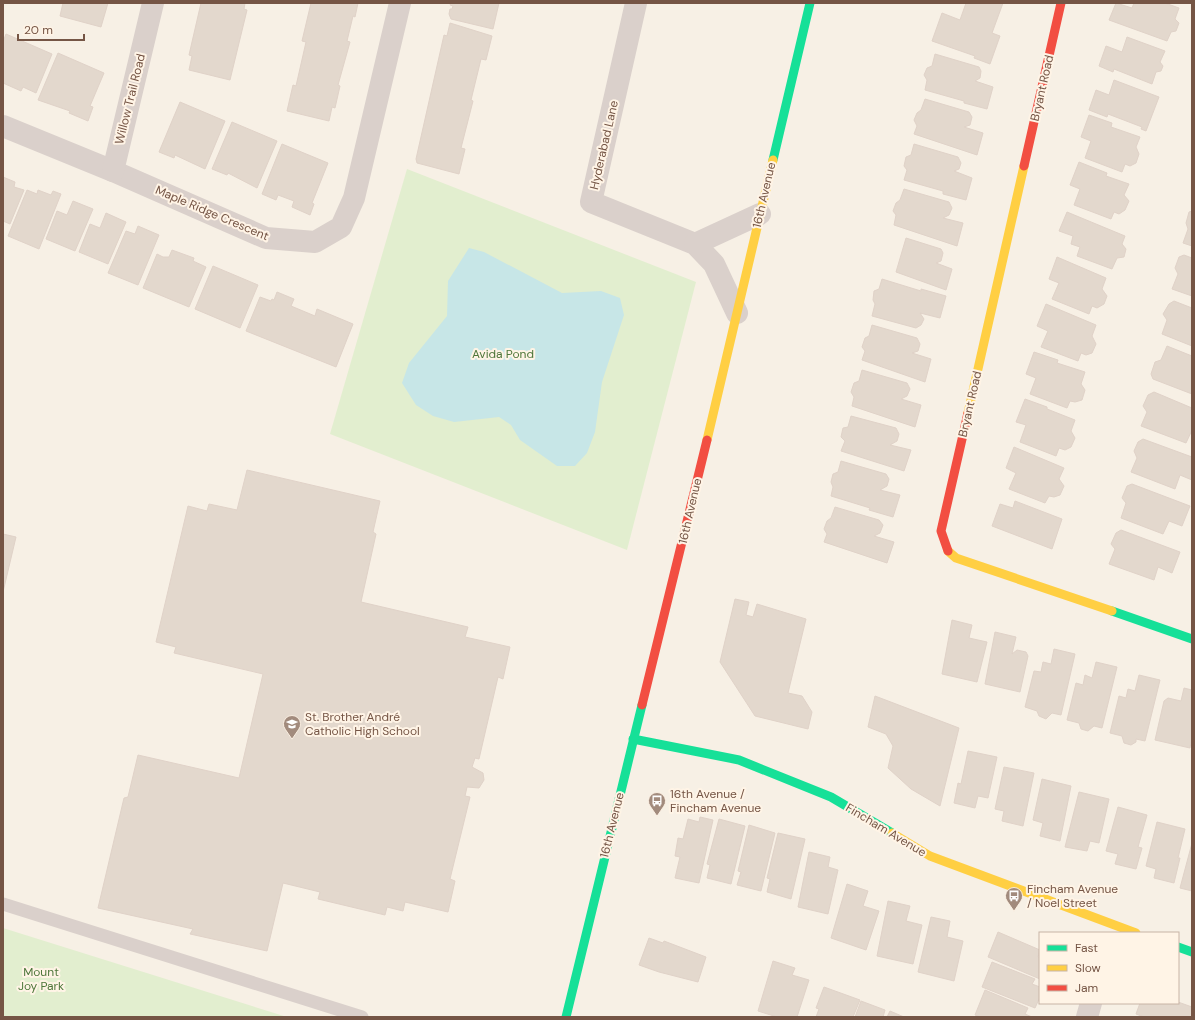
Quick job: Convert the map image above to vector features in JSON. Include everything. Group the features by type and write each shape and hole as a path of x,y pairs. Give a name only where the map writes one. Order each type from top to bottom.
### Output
{"street":[{"name":"Willow Trail Road","path":"113,171 154,3"},
{"name":"Maple Ridge Crescent","path":"3,126 113,171 266,238 315,242 341,227 354,198 400,3"},
{"name":"Hyderabad Lane","path":"636,3 591,202 695,244 714,264 737,313"},
{"name":"16th Avenue","path":"566,1017 633,739 678,563 810,3"},
{"name":"Bryant Road","path":"1062,3 942,531 947,550 956,558 1192,639"},
{"path":"695,244 760,214"},
{"name":"Fincham Avenue","path":"633,739 739,760 831,797 930,856 1111,929 1130,932"},
{"path":"1179,947 1192,952"},
{"path":"1087,1017 1091,1004"}],"lane":[{"path":"3,904 362,1017"}],"green space":[{"name":"Avida Pond","path":"407,169 696,282 627,550 330,434"},
{"name":"Mount Joy Park","path":"3,928 287,1017 3,1017"}],"water":[{"name":"Avida Pond","path":"469,248 484,252 562,293 601,291 620,298 624,315 602,382 595,432 587,453 575,466 557,466 520,440 511,425 499,417 454,422 433,416 416,405 402,383 409,363 447,316 448,281"}],"building":[{"path":"63,3 108,3 101,27 60,16"},
{"path":"201,3 245,3 244,9 247,10 230,80 189,70 192,56 189,55"},
{"path":"311,3 358,3 347,41 350,42 338,85 340,86 335,108 332,107 329,121 287,111 293,85 296,86 306,42 302,41"},
{"path":"451,3 499,3 493,29 451,19 449,14 450,9 452,9 453,6 450,5"},
{"path":"966,3 1003,3 992,33 1000,36 990,64 974,58 975,56 932,41 942,13 960,20"},
{"path":"1116,3 1132,8 1134,3 1165,3 1179,8 1175,19 1179,23 1176,31 1171,32 1167,41 1109,20"},
{"path":"450,23 492,36 486,60 481,59 471,100 473,101 461,148 465,149 459,174 417,163 416,159 444,35 447,36"},
{"path":"6,34 52,54 36,93 23,87 21,91 3,83 3,42"},
{"path":"1127,37 1165,51 1160,62 1163,66 1161,71 1156,72 1152,84 1114,69 1113,72 1099,66 1106,46 1122,52"},
{"path":"58,53 104,73 90,106 93,107 88,121 69,113 70,111 38,100"},
{"path":"935,54 979,67 981,71 980,78 975,81 993,87 987,109 925,90 927,80 924,75 927,68 932,66"},
{"path":"1114,80 1159,97 1146,131 1141,129 1142,127 1108,114 1107,117 1089,110 1096,90 1109,95"},
{"path":"925,99 969,112 972,117 970,125 964,127 983,133 977,155 914,134 917,126 914,120 917,113 921,110"},
{"path":"180,102 225,121 205,169 175,155 174,158 159,152"},
{"path":"1089,115 1112,123 1111,127 1140,137 1136,147 1139,154 1136,163 1130,166 1125,164 1122,172 1085,158 1091,141 1081,137"},
{"path":"232,122 277,141 257,188 228,173 227,175 212,169"},
{"path":"282,144 328,163 312,203 314,204 310,215 292,207 294,201 278,195 276,200 262,194"},
{"path":"914,144 958,157 961,163 959,169 954,171 972,178 966,200 943,194 943,191 904,180 907,170 904,166 906,157 911,155"},
{"path":"1079,162 1107,173 1106,176 1129,184 1124,195 1129,201 1125,210 1119,214 1114,212 1111,219 1074,205 1080,189 1070,185"},
{"path":"3,177 15,182 14,187 24,190 10,224 3,221"},
{"path":"904,189 949,202 952,208 949,215 943,218 963,223 957,246 894,225 896,215 893,211 896,203 900,200"},
{"path":"27,190 37,194 38,190 51,195 53,191 61,194 39,249 8,236"},
{"path":"73,201 93,209 75,251 46,239 57,211 67,215"},
{"path":"1192,211 1192,246 1183,243 1188,229 1186,223 1189,212"},
{"path":"1067,212 1125,236 1122,244 1126,249 1124,257 1117,258 1112,269 1077,256 1080,247 1071,244 1073,236 1059,231"},
{"path":"106,213 126,222 108,264 79,252 90,224 100,228"},
{"path":"138,226 159,235 138,285 108,273 126,231 135,234"},
{"path":"906,238 941,249 943,253 941,261 936,263 952,269 946,290 896,272"},
{"path":"172,250 194,258 193,261 206,267 189,307 143,288 157,254 163,257 169,257"},
{"path":"1184,255 1192,258 1192,296 1172,289 1178,274 1175,268 1179,257"},
{"path":"1057,257 1106,278 1102,289 1107,296 1104,304 1097,308 1092,306 1089,314 1052,299 1059,283 1049,279"},
{"path":"213,266 258,285 240,328 195,309"},
{"path":"882,279 921,291 921,289 946,296 940,318 920,313 924,319 921,325 916,328 872,316 875,304 873,300 874,291 879,289"},
{"path":"277,292 294,299 291,306 315,316 317,309 353,324 336,367 246,331 260,297 271,301 272,299 274,300"},
{"path":"1174,301 1192,308 1192,346 1162,334 1167,320 1163,314 1169,304"},
{"path":"1046,304 1096,325 1092,336 1096,344 1092,353 1086,355 1081,353 1078,361 1041,347 1048,331 1037,326"},
{"path":"872,325 917,338 920,344 918,351 912,353 931,359 925,382 862,360 865,351 862,347 865,338 869,336"},
{"path":"1167,346 1192,356 1192,394 1153,379 1151,374 1155,362 1161,360"},
{"path":"1034,352 1058,360 1057,363 1085,372 1081,384 1085,390 1082,400 1075,402 1070,401 1067,408 1030,394 1036,378 1026,374"},
{"path":"862,370 907,383 910,389 907,396 901,399 921,405 915,427 852,406 854,397 851,392 854,383 859,381"},
{"path":"1154,392 1192,408 1192,430 1186,443 1141,426 1147,412 1143,406 1148,395"},
{"path":"1025,399 1075,420 1071,431 1075,438 1071,447 1065,450 1059,448 1056,456 1020,442 1026,425 1016,422"},
{"path":"851,416 896,428 899,434 897,441 890,445 911,450 904,471 841,451 845,441 841,437 843,428 848,427"},
{"path":"1143,439 1192,457 1192,480 1180,475 1175,489 1131,472 1137,458 1134,451 1138,442"},
{"path":"1014,447 1064,468 1059,479 1064,486 1060,495 1054,497 1049,496 1045,503 1009,489 1016,473 1006,468"},
{"path":"841,461 886,474 889,479 887,486 880,490 900,495 893,517 831,496 833,487 831,482 833,474 838,472"},
{"path":"247,470 380,501 373,532 376,534 361,602 468,627 465,637 510,647 503,679 498,677 479,759 475,758 472,767 483,773 484,780 479,788 467,787 465,796 470,797 450,879 455,881 448,912 405,902 403,911 387,907 385,915 318,899 320,892 283,883 267,951 190,934 193,929 98,908 124,798 128,797 138,755 239,778 263,674 174,653 176,647 156,642 188,506 207,511 209,504 237,510"},
{"path":"1132,484 1190,506 1182,526 1169,521 1163,534 1121,518 1126,503 1122,498 1127,486"},
{"path":"1015,501 1062,519 1052,549 992,526 1000,504 1013,508"},
{"path":"835,507 879,520 883,525 880,533 874,536 894,542 887,563 824,542 827,534 824,529 827,521 831,518"},
{"path":"1121,530 1180,552 1172,573 1158,567 1154,580 1109,564 1115,549 1111,544 1116,533"},
{"path":"3,534 16,537 3,592"},
{"path":"735,599 749,602 746,615 753,617 757,604 806,619 788,693 802,696 812,712 808,729 755,716 720,662"},
{"path":"952,620 972,625 969,638 987,642 977,682 942,674"},
{"path":"995,632 1016,637 1012,654 1017,650 1026,652 1028,656 1020,692 985,684"},
{"path":"1054,649 1075,654 1061,715 1052,713 1046,719 1039,716 1037,711 1025,707 1034,671 1041,672 1043,662 1051,664"},
{"path":"1096,662 1117,667 1102,728 1094,726 1088,731 1081,729 1079,723 1067,720 1076,683 1083,685 1085,675 1092,678"},
{"path":"1139,675 1160,680 1145,741 1136,739 1136,742 1131,745 1124,743 1122,736 1110,733 1119,696 1126,698 1128,689 1135,691"},
{"path":"1184,688 1192,690 1192,737 1190,748 1155,740 1164,701 1168,698 1181,701"},
{"path":"875,696 959,728 940,806 911,789 888,768 893,746 886,734 868,727"},
{"path":"968,751 997,757 988,798 978,796 975,808 954,803 958,783 961,784"},
{"path":"1004,767 1034,773 1023,826 1002,821 1004,811 995,809"},
{"path":"1042,779 1071,786 1060,841 1040,836 1043,823 1033,820"},
{"path":"1079,792 1109,799 1099,843 1090,841 1087,851 1065,847"},
{"path":"1118,807 1147,815 1138,847 1142,848 1136,869 1115,864 1118,854 1106,851"},
{"path":"700,817 713,820 699,883 675,878 680,857 675,856 678,838 683,839 688,819 699,822"},
{"path":"719,819 745,826 731,884 707,878 710,865 707,864"},
{"path":"1157,822 1185,829 1174,883 1154,878 1156,869 1146,866"},
{"path":"749,825 775,833 761,891 737,885 741,872 738,871"},
{"path":"778,833 805,839 791,899 767,892 770,879 767,878"},
{"path":"1192,843 1192,891 1180,888"},
{"path":"809,852 830,857 828,867 838,870 828,914 798,907"},
{"path":"847,884 868,891 863,906 879,911 866,950 831,938"},
{"path":"888,901 910,906 906,921 922,925 913,964 877,956"},
{"path":"931,917 950,921 947,937 963,941 954,981 918,972"},
{"path":"998,932 1039,950 1039,979 988,957"},
{"path":"649,938 663,943 664,941 706,957 698,982 639,965"},
{"path":"773,961 795,968 792,975 809,980 797,1017 777,1017 758,1011"},
{"path":"992,962 1035,979 1032,984 1039,987 1039,999 1035,1008 982,987"},
{"path":"824,987 860,1000 853,1017 816,1017 819,1009 816,1008"},
{"path":"985,990 1028,1008 1025,1014 1032,1017 980,1017 975,1015"},
{"path":"861,1001 885,1010 883,1017 855,1017"},
{"path":"1179,1002 1192,1007 1192,1017 1144,1017 1136,1014 1140,1004 1179,1004"},
{"path":"890,1011 904,1017 887,1017"}],"traffic: fast":[{"path":"773,160 810,3"},
{"path":"1112,611 1192,639"},
{"path":"566,1017 642,705"},
{"path":"633,739 739,760 831,797 892,833"},
{"path":"1179,947 1192,952"}],"traffic: slow":[{"path":"707,440 773,160"},
{"path":"968,413 1024,166"},
{"path":"948,551 956,558 1112,611"},
{"path":"892,833 930,856 1133,932"}],"traffic: jam":[{"path":"1024,166 1061,3"},
{"path":"948,551 941,531 968,413"},
{"path":"642,705 707,440"}],"place":[{"name":"St. Brother André Catholic High School","path":"292,739"},
{"name":"16th Avenue / Fincham Avenue","path":"657,816"},
{"name":"Fincham Avenue / Noel Street","path":"1014,911"}]}
